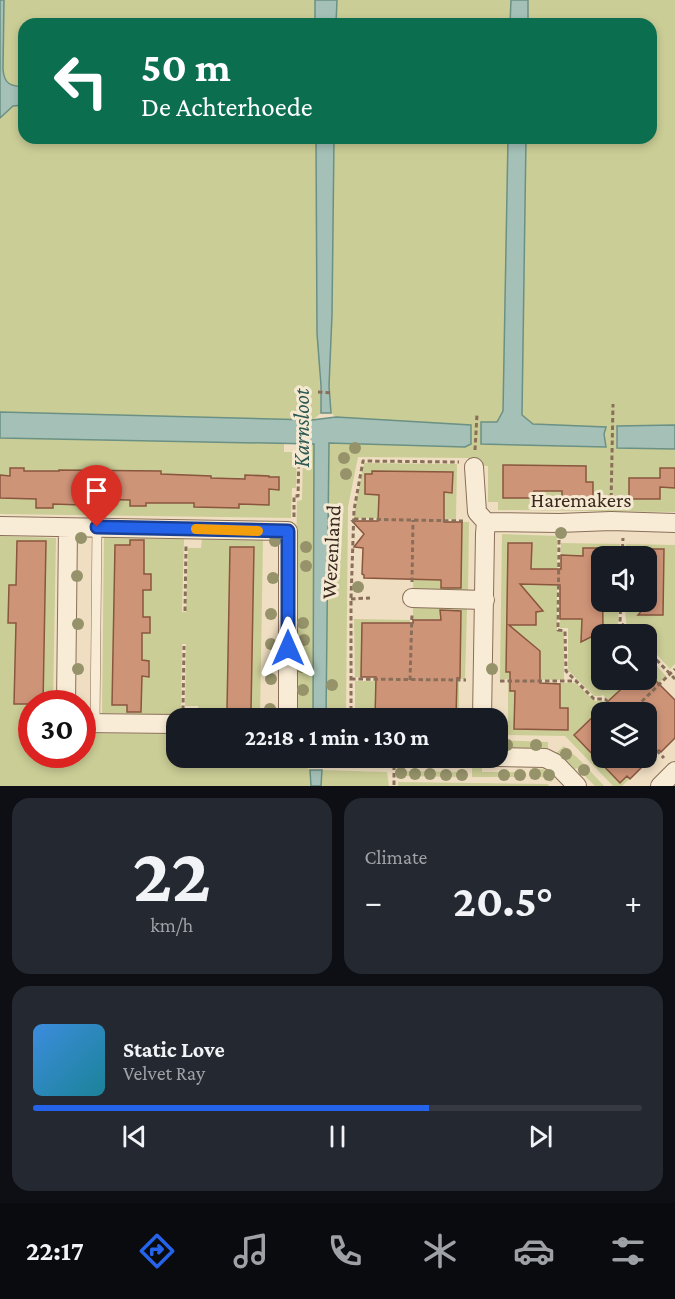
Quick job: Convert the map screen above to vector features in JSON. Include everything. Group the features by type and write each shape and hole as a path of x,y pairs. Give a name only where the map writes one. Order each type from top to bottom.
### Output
{"street":[{"path":"474,467 477,512 486,522 482,708"},
{"name":"Haremakers","path":"486,522 675,523"},
{"path":"0,526 288,531 288,708"},
{"path":"66,690 68,528"},
{"path":"412,598 485,600"},
{"path":"96,723 166,724"},
{"path":"508,757 546,758 555,763 577,786"},
{"path":"660,786 671,766"}],"lane":[{"path":"90,690 97,527"}],"path":[{"path":"318,392 332,393"},
{"path":"611,521 613,404"},
{"path":"474,467 477,414"},
{"path":"288,531 293,526 294,496 298,496 299,452"},
{"name":"Wezenland","path":"351,708 354,510 363,460 463,462 474,467"},
{"path":"354,519 486,522"},
{"path":"410,680 413,520"},
{"path":"559,523 558,630 565,631 566,671 594,699 605,699 608,702"},
{"path":"185,611 186,529"},
{"path":"351,599 370,598"},
{"path":"183,708 184,646"},
{"path":"657,661 675,679"},
{"path":"641,702 675,669"},
{"path":"351,679 576,681"},
{"path":"657,751 671,766"},
{"path":"394,768 394,786"}],"green space":[{"path":"4,0 315,0 315,18 18,18 18,86 6,81 3,69"},
{"path":"337,0 511,0 510,18 336,18"},
{"path":"528,0 675,0 675,425 617,426 616,436 617,448 675,449 675,512 498,510 498,502 488,502 488,466 469,465 468,458 358,457 348,507 346,708 326,708 329,443 471,444 471,425 336,417 331,413 329,386 334,144 508,144 503,411 497,422 481,433 481,444 605,447 605,427 533,424 522,415 526,144 657,144 657,18 528,18"},
{"path":"13,106 18,106 18,144 316,144 321,413 313,420 0,412 0,118"},
{"path":"0,438 284,443 284,452 297,452 296,488 292,488 291,518 0,514"},
{"path":"307,443 314,444 313,708 293,708 297,501 302,500 303,453 307,452"},
{"path":"364,463 457,464 456,519 354,518"},
{"path":"414,521 469,522 468,593 413,593"},
{"path":"502,534 557,536 557,631 564,632 564,680 500,679"},
{"path":"0,536 56,538 53,690 18,690 18,768 96,768 96,733 166,734 166,768 307,768 316,786 0,786"},
{"path":"104,538 184,539 182,612 186,612 188,548 201,548 202,539 263,540 260,708 185,706 186,644 182,644 181,708 166,708 166,715 102,713"},
{"path":"561,543 620,544 620,546 591,546 591,612 619,612 618,624 591,624 591,690 652,690 639,702 611,702 603,695 594,696 568,670 568,628 560,628"},
{"path":"626,544 675,545 675,664 670,669 657,655 657,624 626,623 625,612 657,612 657,546 626,546"},
{"path":"413,607 467,609 465,679 412,678"},
{"path":"354,619 410,620 409,678 355,677"},
{"path":"657,666 666,676 657,685"},
{"path":"355,681 459,682 459,708 355,708"},
{"path":"508,683 576,683 594,701 606,701 591,702 591,763 565,736 508,735"},
{"path":"508,740 548,742 548,753 508,751"},
{"path":"564,746 604,786 595,786 577,768 573,770 554,755"},
{"path":"472,768 482,768 482,772 525,772 524,777 472,777"},
{"path":"532,768 548,770 556,776 551,782 542,777 532,777"},
{"path":"596,768 641,768 622,786 613,786"},
{"path":"322,770 387,772 389,786 321,786"},
{"path":"398,771 466,772 466,777 398,776"},
{"path":"398,782 548,784 549,786 398,786"}],"water":[{"path":"0,0 4,0 3,69 6,81 18,86 18,106 13,106 0,118"},
{"path":"315,0 337,0 336,18 315,18"},
{"path":"511,0 528,0 528,18 510,18"},
{"path":"316,144 334,144 329,386 331,413 321,413 317,333"},
{"path":"508,144 526,144 522,415 533,424 606,427 604,434 606,447 481,444 481,422 497,422 503,411"},
{"name":"Karnsloot","path":"0,412 312,420 336,417 471,425 471,444 465,447 329,443 326,708 313,708 314,444 0,438"},
{"path":"675,425 675,449 617,448 617,426"},
{"path":"310,770 322,770 321,786 311,786"}],"building":[{"path":"503,465 586,466 586,482 593,482 593,499 562,498 562,491 534,491 534,498 503,498"},
{"path":"10,468 24,468 24,471 161,471 161,474 211,476 211,478 245,479 245,475 269,476 279,477 279,490 269,489 269,505 239,504 239,508 194,507 194,503 146,503 146,506 130,506 130,500 85,499 82,505 53,504 53,508 36,508 36,499 0,498 0,475 10,476"},
{"path":"660,468 675,468 675,488 660,487 660,499 629,499 629,478 660,478"},
{"path":"372,471 453,472 452,493 444,492 444,522 462,522 461,588 441,588 441,580 364,578 362,574 363,548 354,547 364,534 352,521 378,521 379,495 365,494 365,474 372,474"},
{"path":"130,540 144,540 144,574 151,574 151,590 143,590 143,617 150,617 150,633 142,633 142,660 149,661 149,677 142,676 141,712 127,712 127,705 112,705 115,545 130,545"},
{"path":"17,541 46,541 43,690 18,690 18,704 14,704 16,623 8,623 9,585 16,585"},
{"path":"508,543 532,543 531,569 561,569 561,555 583,556 583,548 591,548 591,612 603,612 603,624 591,624 591,637 581,642 582,619 560,619 560,585 520,584 543,611 536,612 536,625 509,625 540,651 540,683 560,684 560,708 568,708 568,730 514,729 515,691 510,691 510,672 506,672"},
{"path":"230,547 254,547 251,708 227,708"},
{"path":"657,549 664,549 663,615 638,615 641,612 657,612"},
{"path":"440,610 461,611 460,678 457,678 456,708 375,708 376,677 361,677 362,623 413,623 413,620 441,620"},
{"path":"657,682 675,700 675,738 661,752 659,750 657,752 657,702 607,702 620,690 657,690"},
{"path":"591,719 591,753 574,735"},
{"path":"606,768 641,768 630,779 627,776 620,783"}],"slow traffic":[{"path":"196,529 258,531"}],"route":[{"path":"97,527 288,531 288,648"}]}
